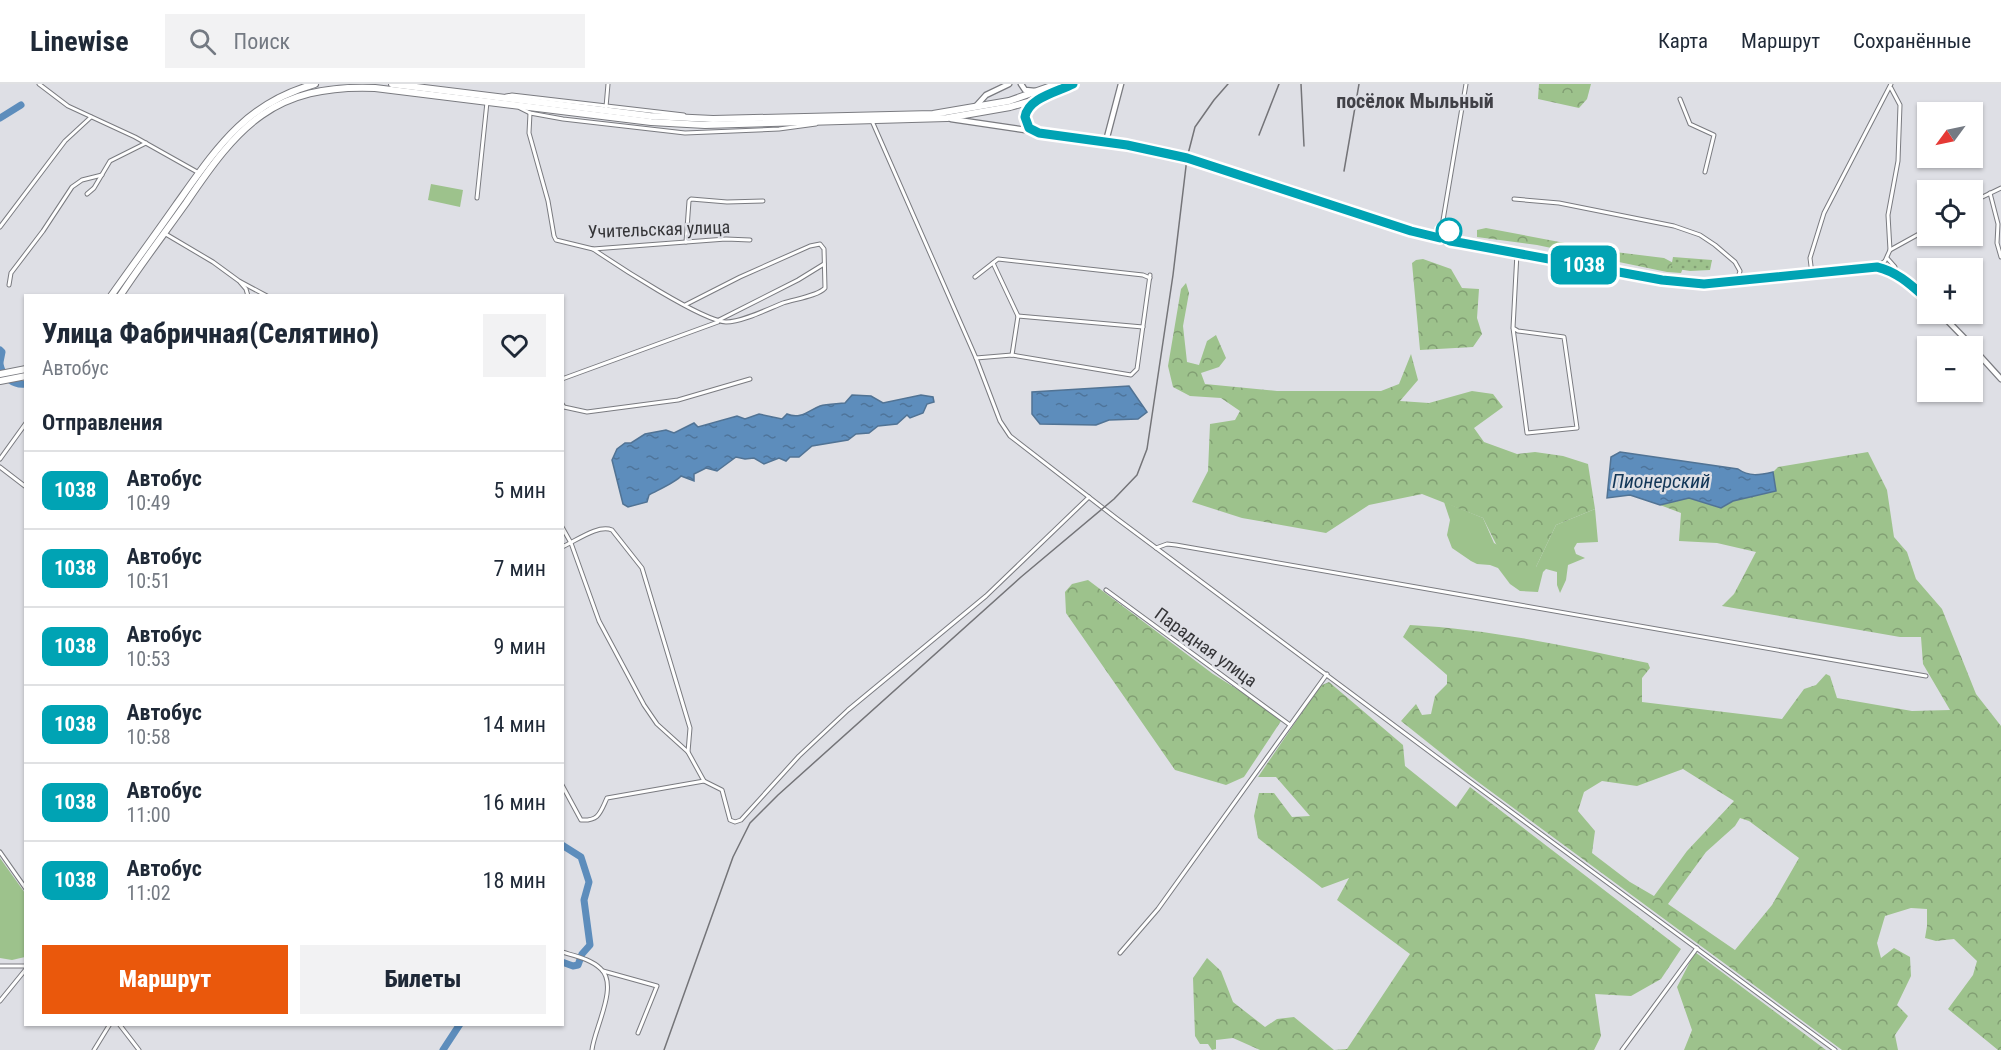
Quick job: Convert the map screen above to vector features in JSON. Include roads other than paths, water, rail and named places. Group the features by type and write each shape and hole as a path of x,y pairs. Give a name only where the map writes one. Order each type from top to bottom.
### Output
{"highway":[{"path":"112,294 225,137 256,110 286,93 315,84"},
{"path":"392,84 664,118 712,119 933,114 1009,101 1057,84"},
{"path":"121,294 234,136 260,114 288,99 322,88 355,86 684,125 947,118 996,110 1042,98 1072,84"},
{"path":"0,374 24,369"},
{"path":"0,381 24,376"}],"street":[{"path":"39,84 68,106 146,143 199,173"},
{"path":"463,92 464,84"},
{"path":"606,107 608,84"},
{"path":"969,108 981,102 986,95 1009,84"},
{"path":"1021,84 1027,91 1043,90"},
{"path":"1106,141 1121,84"},
{"path":"1440,238 1466,84"},
{"path":"1877,267 1887,258 1890,250 1888,215 1898,161 1900,105 1891,85"},
{"path":"1812,274 1810,258 1824,213 1891,85"},
{"path":"499,97 512,95 712,119"},
{"path":"1039,133 1029,128 1025,117 1027,110 1042,98"},
{"path":"1680,99 1690,124 1714,135 1705,172"},
{"path":"477,198 486,102"},
{"path":"516,106 530,113 631,128 685,133 803,128 824,122"},
{"name":"Учительская улица","path":"530,113 529,134 548,201 556,240 593,249 726,239 750,240"},
{"path":"0,227 65,141 92,117"},
{"path":"947,118 1106,141 1187,158 1382,222 1440,238 1683,283 1737,282 1877,267 1893,272 1917,291"},
{"path":"872,121 976,358 1000,421 1010,436 1156,548 1835,1050"},
{"path":"87,194 94,188 110,161 146,143"},
{"path":"9,285 10,273 43,231 72,187 82,180 102,175"},
{"path":"1983,196 2001,188"},
{"path":"1990,193 1998,224 1997,243 2001,257"},
{"path":"686,242 689,201 692,199 727,202 762,201"},
{"path":"1514,199 1559,203 1619,214 1674,226 1700,235 1735,262 1740,271 1737,282"},
{"path":"164,233 263,294"},
{"path":"1890,250 1917,235"},
{"path":"593,249 685,305 727,322 820,292 825,288 824,249 816,243 685,305"},
{"path":"1513,328 1518,331 1564,337 1577,428 1527,433 1513,328 1517,253"},
{"path":"1887,258 1895,267 1893,272"},
{"path":"975,277 998,260 1150,277 1137,369 1131,375 1012,355 976,358"},
{"path":"564,378 720,321 806,276 825,263"},
{"path":"993,263 1018,316 1012,355"},
{"path":"239,281 247,294"},
{"path":"1018,316 1143,327"},
{"path":"1950,324 1962,336"},
{"path":"1983,359 2001,379"},
{"path":"564,407 587,412 678,400 750,379"},
{"path":"0,459 24,426"},
{"path":"0,468 24,486"},
{"path":"564,789 581,820 591,820 598,816 607,798 704,781 722,789 730,820 735,822 741,820 799,756 848,710 986,596 1089,497"},
{"path":"564,546 600,529 608,528 642,568 690,728 688,752"},
{"path":"564,531 571,543 599,621 644,705 657,724 688,752 704,781"},
{"path":"1156,548 1176,544 1926,676"},
{"name":"Парадная улица","path":"1106,590 1290,725"},
{"path":"1120,953 1158,909 1327,674"},
{"path":"0,852 24,886"},
{"path":"1622,1050 1697,948"},
{"path":"564,953 585,959 603,971 657,986 638,1032"},
{"path":"0,966 24,968"},
{"path":"0,1001 24,971"},
{"path":"591,1050 597,1025 608,997 608,987 603,971"},
{"path":"94,1050 109,1026"},
{"path":"121,1026 139,1050"}],"water":[{"path":"1129,386 1147,412 1138,419 1109,420 1096,425 1040,424 1032,414 1032,392"},
{"path":"852,395 871,396 883,403 921,395 933,397 934,402 927,404 923,413 910,418 907,415 897,424 878,426 869,433 856,434 848,440 812,446 799,457 790,457 786,461 779,458 764,464 754,458 736,457 717,471 706,468 694,474 694,481 681,476 649,495 647,502 628,507 623,504 612,460 617,449 625,443 631,443 645,434 666,430 674,433 694,423 698,427 737,416 745,419 759,414 782,419 787,414 797,416 820,406 845,403"},
{"name":"Пионерский","path":"1620,452 1738,469 1750,474 1773,472 1776,491 1733,501 1721,508 1689,498 1660,505 1630,495 1607,498 1611,457"}],"waterway":[{"path":"0,118 21,105"},
{"path":"0,350 2,352 0,362"},
{"path":"0,364 9,379 24,384"},
{"path":"564,846 581,857 589,882 584,900 590,945 582,954 578,965 564,963"},
{"path":"443,1050 459,1026"}],"railway":[{"path":"664,1050 733,857 750,823 778,795 1021,577 1114,499 1137,475 1147,449 1173,275 1187,158 1195,127 1228,84"},
{"path":"1259,135 1279,84"},
{"path":"1301,84 1304,146"},
{"path":"1344,171 1359,84"}],"district":[{"name":"посёлок Мыльный","path":"1415,101"}]}
